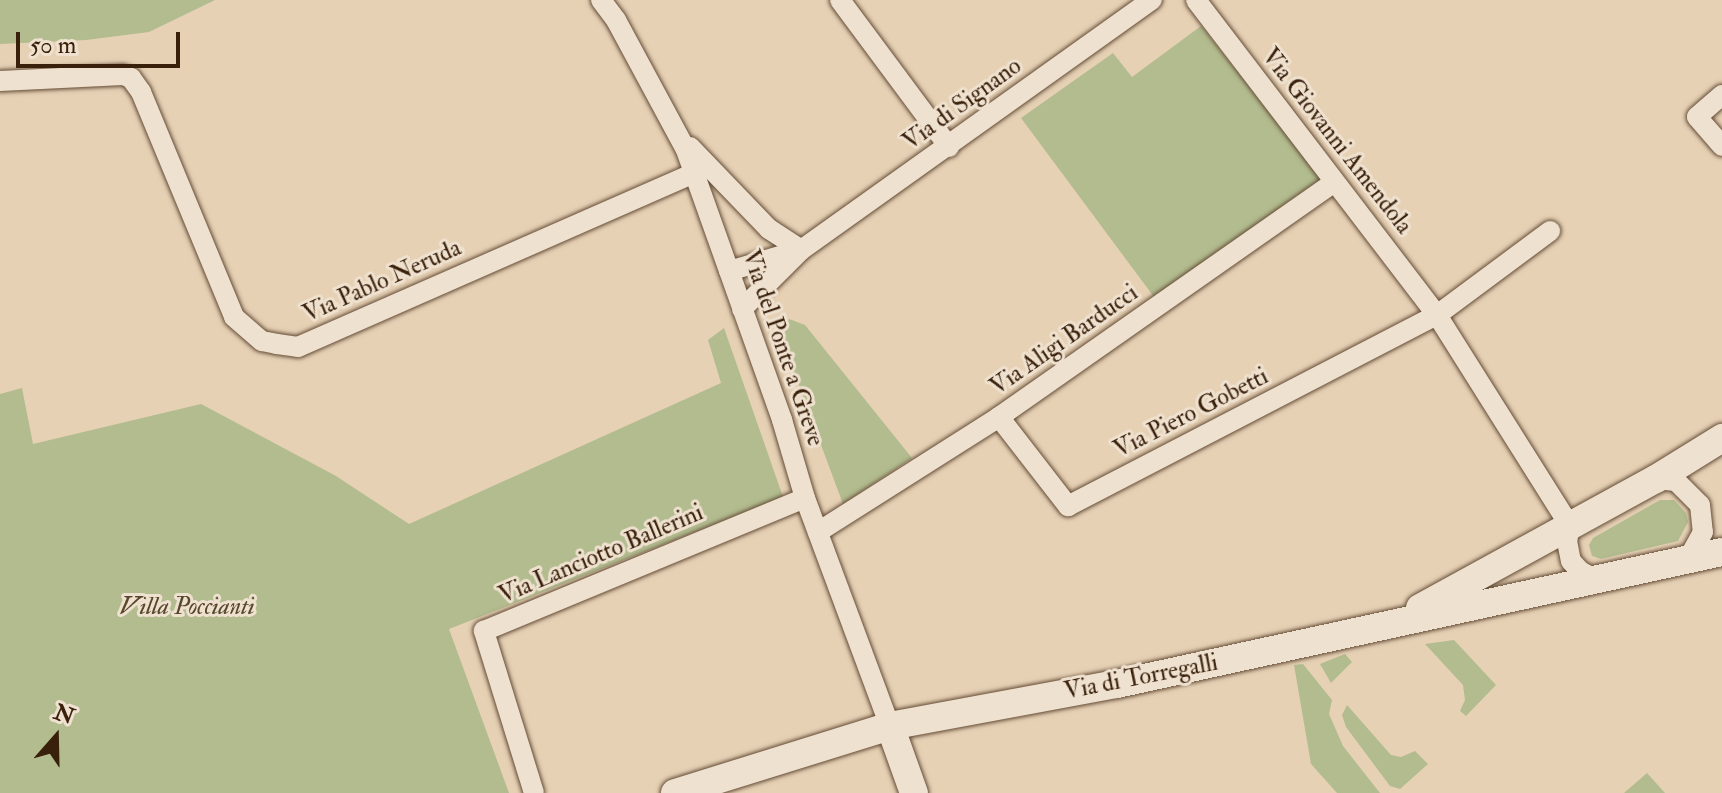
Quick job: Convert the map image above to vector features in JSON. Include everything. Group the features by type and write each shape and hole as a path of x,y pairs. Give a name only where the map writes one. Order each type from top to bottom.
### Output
{"main road":[{"name":"Via di Torregalli","path":"1391,624 1656,479 1722,438"},
{"name":"Via di Torregalli","path":"675,793 890,726 1117,684 1722,552"},
{"path":"890,726 914,793"}],"street":[{"name":"Via del Ponte a Greve","path":"601,0 616,20 679,134 695,173 805,498 890,726"},
{"path":"840,0 949,147"},
{"name":"Via di Signano","path":"801,250 1152,0"},
{"name":"Via Giovanni Amendola","path":"1196,0 1437,315 1570,526"},
{"name":"Via Pablo Neruda","path":"0,81 123,75 131,78 141,92 234,317 262,341 298,347 695,173"},
{"path":"1722,95 1697,117 1722,146"},
{"path":"679,134 769,229 801,250"},
{"name":"Via Aligi Barducci","path":"818,532 999,417 1334,182"},
{"path":"1437,315 1550,231"},
{"path":"729,271 801,250"},
{"path":"742,309 801,250"},
{"name":"Via Piero Gobetti","path":"999,417 1068,506 1437,315"},
{"path":"1656,479 1676,481 1700,505 1703,532 1688,559"},
{"name":"Via Lanciotto Ballerini","path":"534,793 484,631 805,498"},
{"path":"1570,526 1567,541 1571,561 1580,571 1595,579"}],"green space":[{"path":"0,0 215,0 149,32 86,40 0,44"},
{"path":"1201,26 1322,178 1154,297 1021,118 1113,53 1132,77"},
{"path":"789,319 805,325 912,458 843,504 781,337 781,325"},
{"name":"Villa Poccianti","path":"724,328 783,497 449,629 509,793 0,793 0,394 22,388 33,444 201,404 336,476 409,524 721,383 708,340"},
{"path":"1660,500 1674,500 1686,513 1688,522 1678,541 1601,559 1592,556 1589,545 1593,538"},
{"path":"1454,640 1496,685 1466,716 1460,711 1465,700 1463,685 1425,644"},
{"path":"1345,654 1352,662 1331,683 1320,664"},
{"path":"1303,664 1332,700 1329,714 1343,746 1380,793 1337,793 1311,764 1294,665"},
{"path":"1347,705 1391,755 1401,757 1415,751 1428,764 1400,789 1390,786 1346,727 1342,715"},
{"path":"1647,773 1665,793 1624,793"}]}
